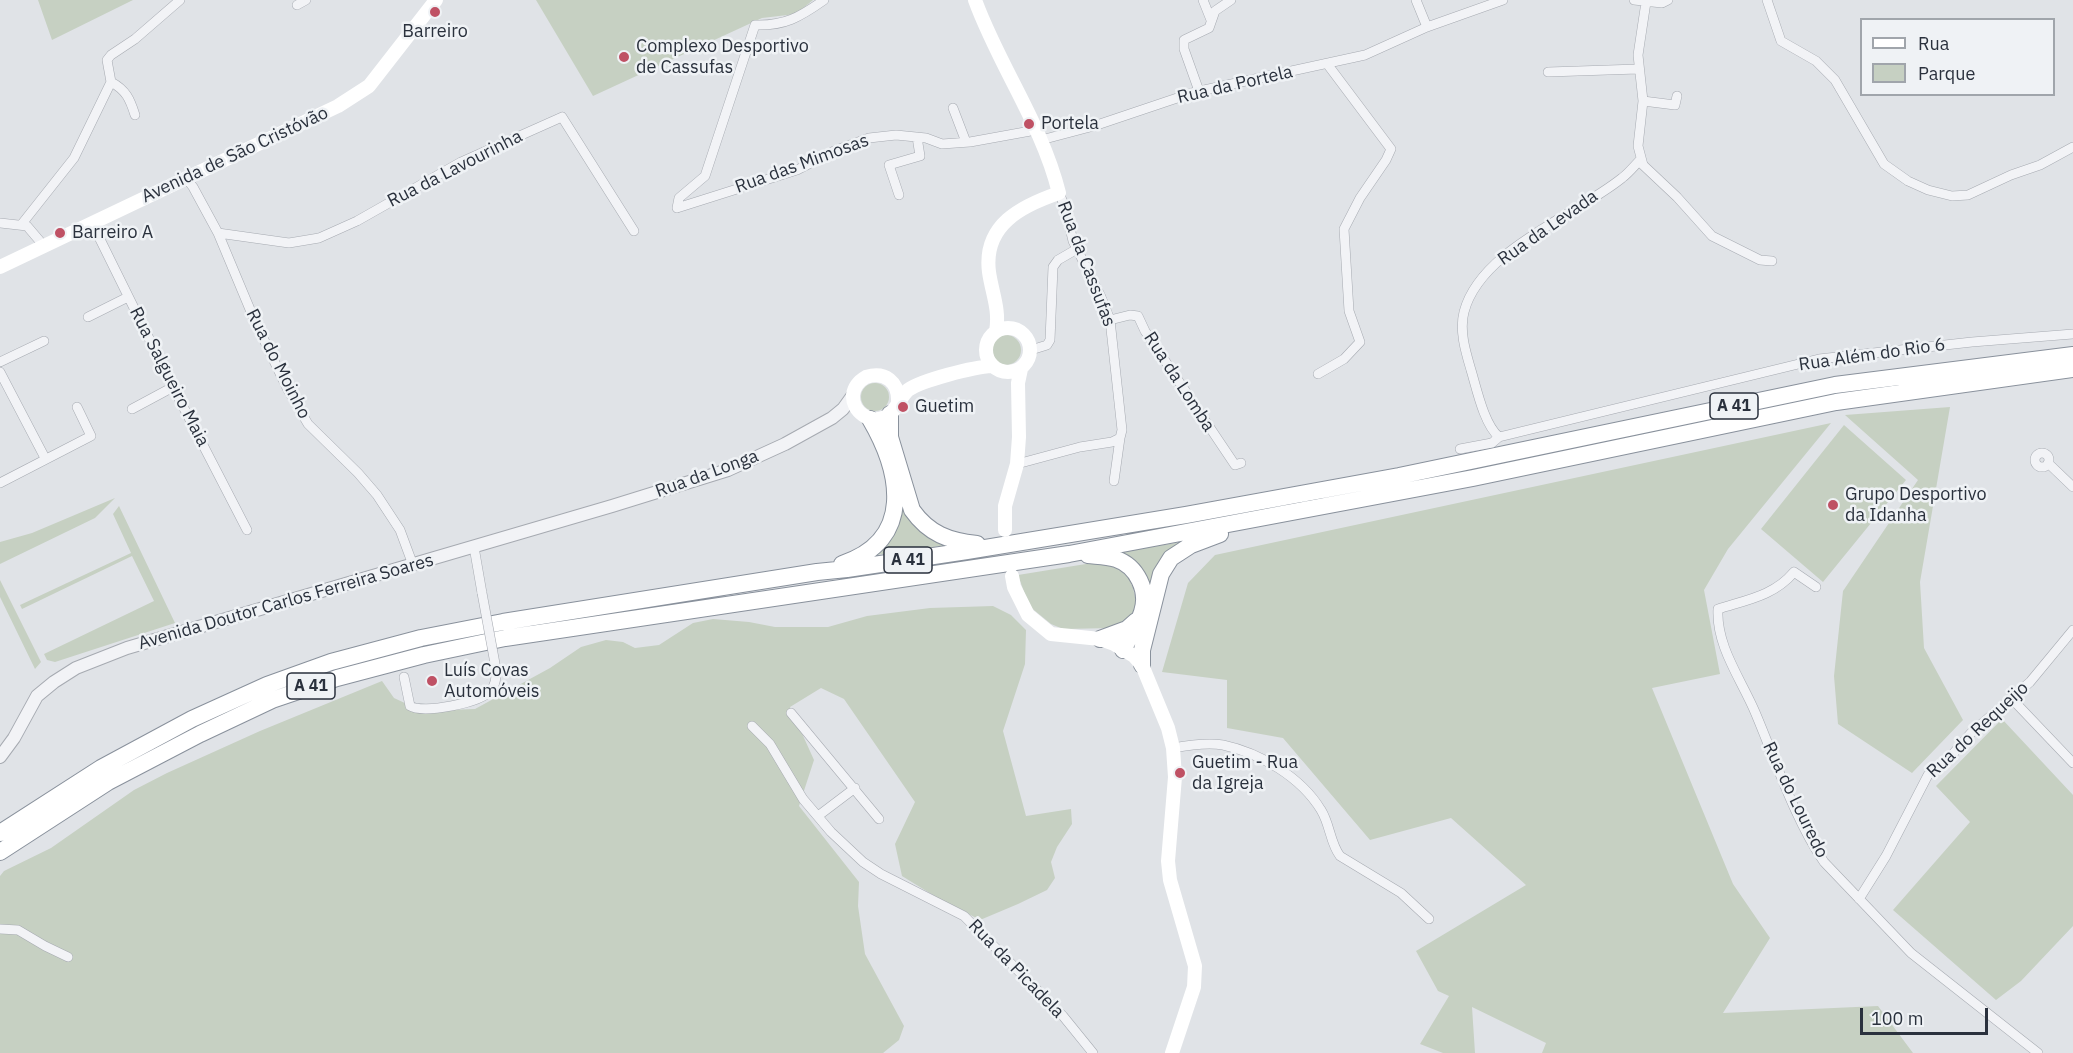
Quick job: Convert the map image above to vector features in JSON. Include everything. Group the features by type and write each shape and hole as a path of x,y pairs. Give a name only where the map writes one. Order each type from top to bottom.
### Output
{"highway":[{"name":"A 41","path":"0,833 101,768 192,719 267,686 331,662 422,639 503,622 847,569 1002,537 1186,515 1399,476 1835,386 2073,355"},
{"name":"A 41","path":"0,852 108,782 272,700 337,678 424,655 505,638 1069,554 1473,478 1836,402 2073,369"},
{"path":"894,408 890,437 907,498 918,519 935,533 959,542 1002,537"},
{"path":"817,572 856,559 878,544 891,526 895,500 892,477 882,439 865,415"},
{"path":"1123,650 1142,635 1144,622 1161,574 1172,558 1191,545 1242,523"},
{"path":"1069,554 1115,558 1133,569 1143,588 1142,665"},
{"path":"1100,639 1144,622"}],"main road":[{"name":"Rua da Cassufas","path":"975,0 998,53 1039,135 1051,164 1059,193"},
{"name":"Avenida de São Cristóvão","path":"0,267 338,106 369,86 431,2"},
{"path":"1013,328 996,331 998,310 989,272 992,243 1006,221 1017,211 1029,203 1059,193"},
{"path":"998,310 1013,328 1028,338 1031,350 1026,364 1021,369 1018,383 1017,464 1005,506 1002,537"},
{"name":"Rua da Longa","path":"853,395 860,381 873,374 888,378 894,383 910,382 966,364 986,349 991,336 996,331"},
{"path":"986,349 988,361 997,369 1018,409"},
{"name":"Rua da Longa","path":"865,415 884,418 907,392 917,386 972,368 1015,372 1021,369"},
{"path":"894,383 897,389 894,408"},
{"path":"853,395 856,407 865,415"},
{"path":"1012,576 1014,587 1028,615 1051,634 1100,639 1134,656 1142,665 1167,728 1173,748 1175,777 1168,861 1170,880 1195,966 1194,987 1172,1053"},
{"path":"1123,650 1158,707"}],"street":[{"path":"21,225 74,158 111,82 107,60 180,0"},
{"name":"Rua das Mimosas","path":"824,0 800,17 772,26 755,24 705,176 679,198 676,208 797,170 834,151 869,138 896,135 917,137 942,144 1039,135"},
{"path":"1203,0 1211,20"},
{"path":"1199,91 1184,49 1184,40 1209,28 1215,11 1231,0"},
{"path":"1416,0 1427,27"},
{"name":"Rua da Portela","path":"1039,135 1094,126 1199,91 1365,56 1427,27 1503,0"},
{"path":"1634,0 1664,1"},
{"path":"1767,0 1781,41 1816,61 1835,80 1884,164 1908,181 1928,190 1953,196 1968,195 2072,151"},
{"path":"1646,2 1638,69 1643,101 1638,146 1643,165 1677,197 1712,236 1760,260 1772,261"},
{"path":"1318,374 1344,359 1360,342 1349,311 1344,229 1360,198 1391,149 1328,65"},
{"path":"1548,72 1638,69"},
{"path":"111,82 122,88 129,98 135,115"},
{"path":"1643,101 1675,105 1677,96"},
{"path":"953,108 966,142"},
{"name":"Rua da Lavourinha","path":"218,233 289,243 319,238 357,220 461,162 562,117 634,231"},
{"name":"Rua das Mimosas","path":"899,195 889,165 920,156 917,137"},
{"name":"Rua da Levada","path":"1499,437 1492,431 1484,412 1464,343 1463,314 1470,294 1488,271 1513,249 1622,178 1641,159"},
{"name":"Rua do Moinho","path":"186,178 218,233 254,319 288,390 308,424 377,495 400,530 413,565"},
{"name":"Rua da Cassufas","path":"1059,193 1077,249 1110,320 1122,430 1114,481"},
{"path":"0,223 27,226 45,246"},
{"name":"Rua Salgueiro Maia","path":"92,223 247,530"},
{"path":"1031,350 1047,345 1050,340 1053,267 1058,260 1077,249"},
{"path":"88,317 128,297"},
{"name":"Rua da Lomba","path":"1110,320 1130,315 1138,316 1145,331 1235,465 1241,463"},
{"name":"Rua Além do Rio 6","path":"1499,437 1819,359 2073,334"},
{"path":"0,362 44,341"},
{"path":"0,372 45,458"},
{"path":"132,409 173,387"},
{"name":"Rua da Longa","path":"612,506 728,470 785,444 832,418 840,412 853,395"},
{"path":"0,483 91,436 77,407"},
{"name":"Rua da Longa","path":"832,418 865,415"},
{"path":"1461,449 1492,443 1499,437"},
{"path":"1017,464 1080,447 1112,442 1120,438"},
{"path":"2048,463 2073,487"},
{"name":"Avenida Doutor Carlos Ferreira Soares","path":"0,757 14,738 37,696 76,668 127,648 612,506"},
{"path":"404,676 410,706 416,710 473,701 489,693 496,681 496,669 474,547"},
{"name":"Rua do Louredo","path":"1816,587 1794,572 1773,591 1718,609 1717,626 1814,847 1824,862 1911,953 2038,1053"},
{"name":"Rua do Requeijo","path":"1859,899 1886,856 1928,775 1952,755 1971,733 2030,682 2073,630"},
{"path":"2011,698 2073,763"},
{"path":"791,713 879,819"},
{"name":"Rua da Picadela","path":"752,726 770,744 804,799 831,832 863,862 881,874 964,916 1063,1016 1093,1053"},
{"path":"1173,748 1197,744 1222,745 1272,765 1299,784 1321,810 1330,830 1335,850 1340,856 1401,893 1429,919"},
{"path":"818,816 855,788"},
{"path":"0,929 18,930 68,957"}],"green space":[{"path":"38,0 133,0 52,40"},
{"name":"Complexo Desportivo de Cassufas","path":"536,0 813,0 796,14 762,18 593,96"},
{"path":"1006,335 1016,340 1021,350 1016,360 1006,365 996,360 991,350 996,340"},
{"path":"875,383 885,387 889,397 885,407 875,411 865,407 861,397 865,387"},
{"path":"1950,407 1920,582 1924,648 1963,720 1912,773 1838,724 1834,676 1843,591 1918,480 1845,415"},
{"path":"1831,423 1728,549 1704,590 1720,674 1652,688 1733,884 1770,938 1723,1013 1878,1006 1913,1053 1542,1053 1546,1043 1472,1007 1475,1053 1443,1053 1420,1044 1449,996 1438,991 1416,951 1526,885 1451,818 1370,840 1283,738 1227,728 1227,680 1162,672 1188,583 1215,555"},
{"name":"Grupo Desportivo da Idanha","path":"1844,425 1906,480 1823,582 1761,529"},
{"path":"115,498 95,518 0,564 0,542 32,533"},
{"path":"900,499 948,545 868,556"},
{"path":"119,506 175,623 55,662 47,660 44,654 154,601 132,556 22,609 20,605 131,553 113,514"},
{"path":"1182,542 1150,586 1114,553"},
{"path":"1092,563 1119,570 1129,580 1133,587 1136,607 1127,622 1113,628 1063,629 1051,624 1029,606 1018,575"},
{"path":"0,580 41,662 35,669 0,597"},
{"path":"993,606 1011,615 1026,630 1025,664 1003,731 1026,816 1071,809 1072,824 1057,847 1051,862 1055,878 1047,890 980,920 902,876 895,844 915,802 844,699 821,688 790,707 814,760 799,806 859,882 858,906 865,954 904,1026 899,1040 883,1053 0,1053 0,876 4,871 51,848 134,790 260,731 382,681 394,698 422,711 475,709 550,668 581,647 606,640 623,642 635,648 659,645 693,623 713,619 775,627 828,627 867,616 930,608"},
{"path":"2002,719 2073,795 2073,926 2021,981 1996,1000 1893,910 1970,822 1936,786"}],"place":[{"name":"Barreiro","path":"435,12"},
{"name":"Complexo Desportivo de Cassufas","path":"624,57"},
{"name":"Portela","path":"1029,124"},
{"name":"Barreiro A","path":"60,233"},
{"name":"Guetim","path":"903,407"},
{"name":"Grupo Desportivo da Idanha","path":"1833,505"},
{"name":"Luís Covas Automóveis","path":"432,681"},
{"name":"Guetim - Rua da Igreja","path":"1180,773"}]}
